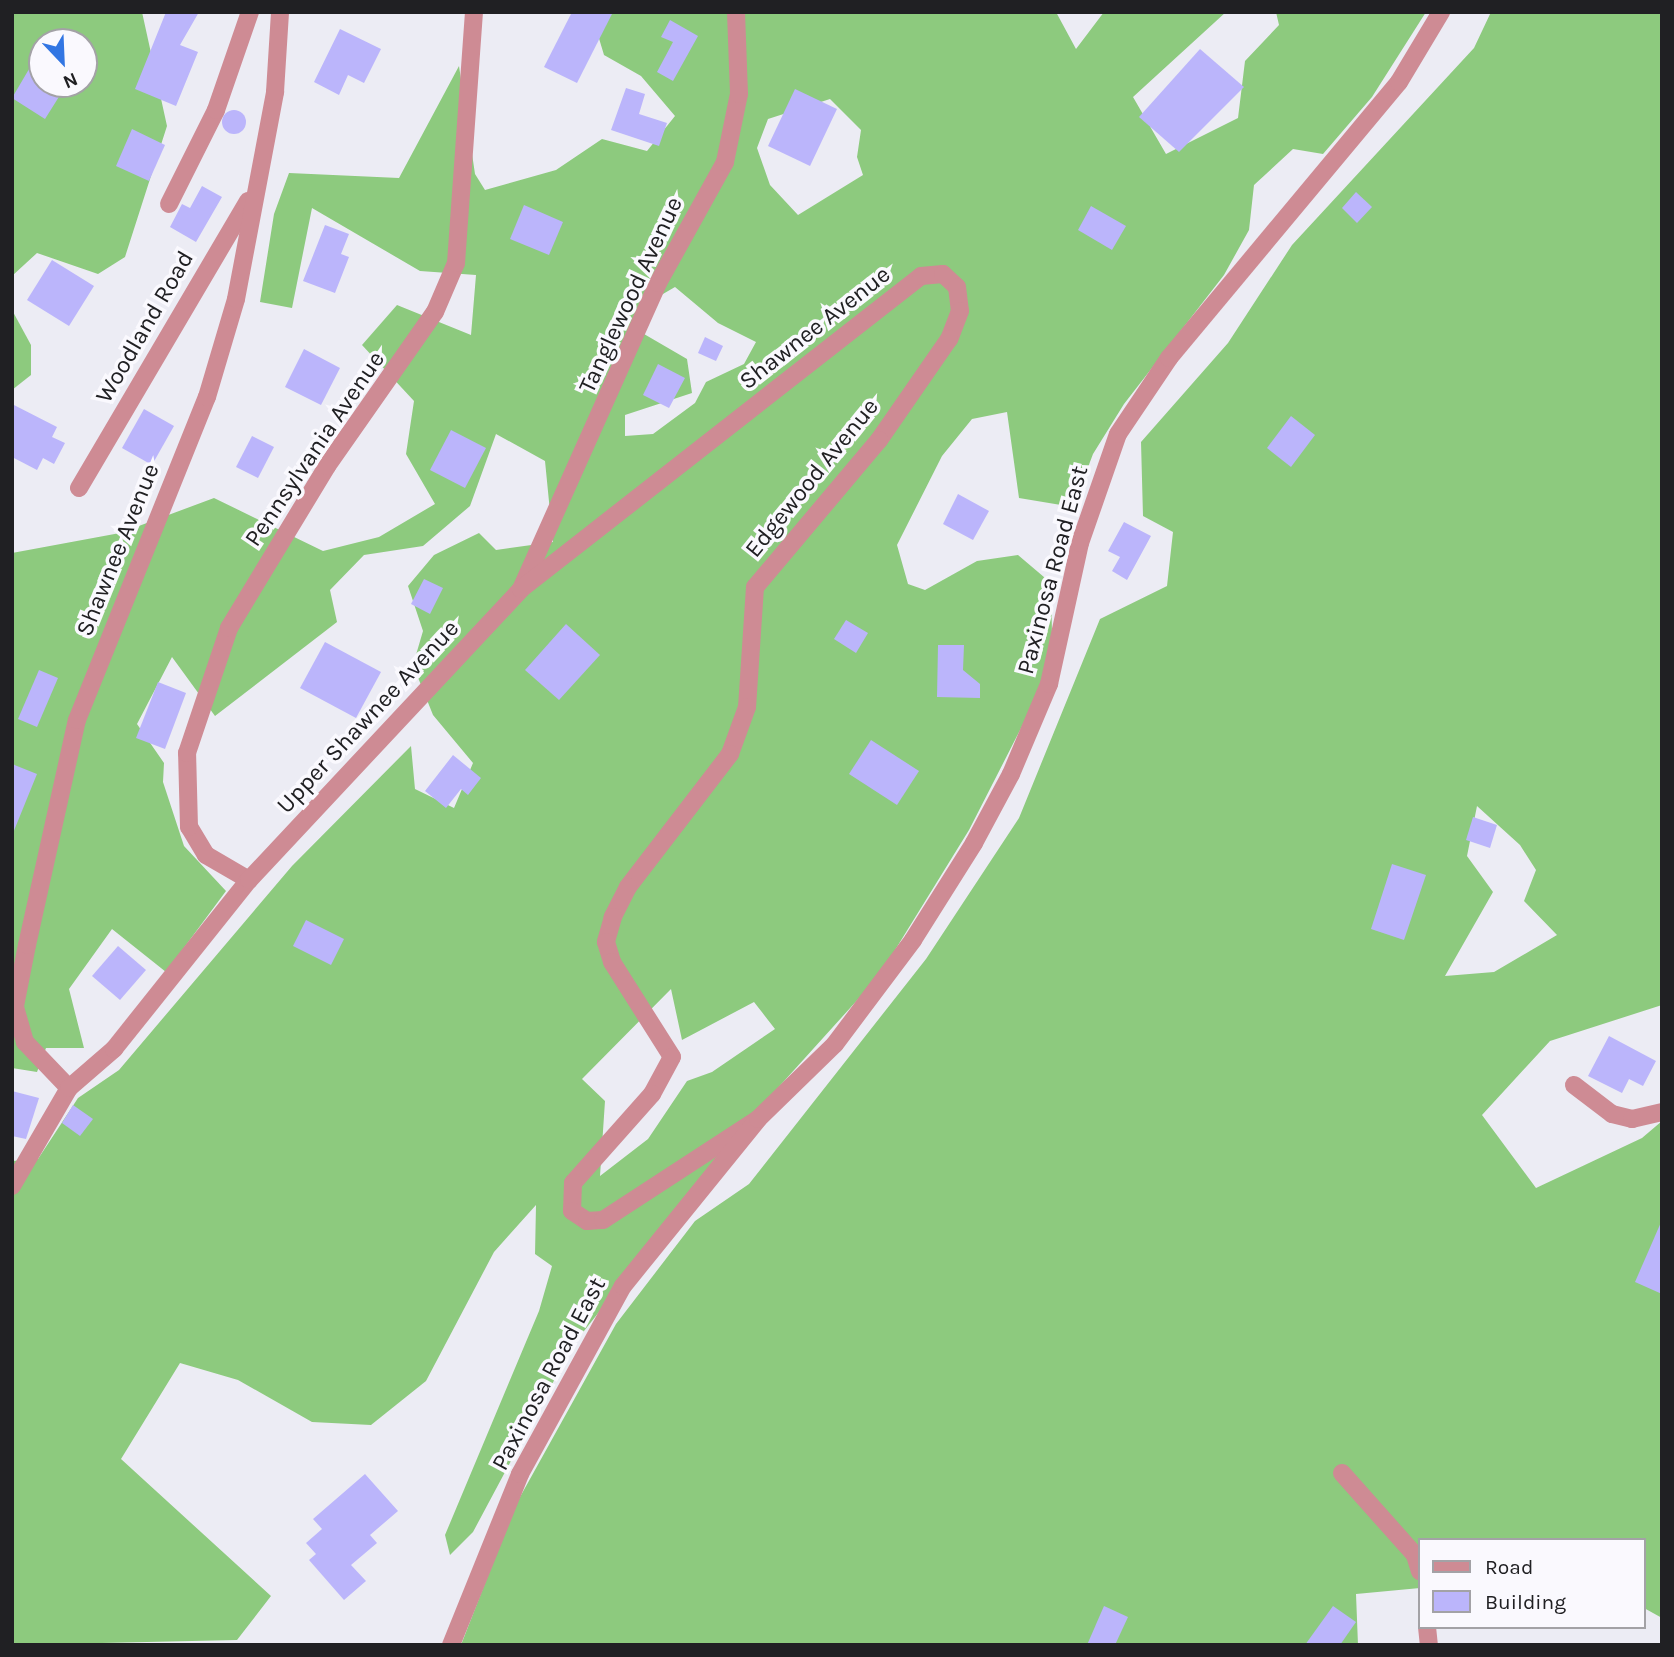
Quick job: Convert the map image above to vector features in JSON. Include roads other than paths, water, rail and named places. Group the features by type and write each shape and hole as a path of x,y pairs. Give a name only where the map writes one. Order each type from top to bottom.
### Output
{"street":[{"path":"169,204 216,110 250,12"},
{"name":"Shawnee Avenue","path":"69,1088 25,1042 15,1006 77,720 208,397 236,299 253,192 275,92 280,12"},
{"name":"Pennsylvania Avenue","path":"249,880 206,855 189,827 187,753 229,628 327,466 435,312 456,263 474,12"},
{"name":"Tanglewood Avenue","path":"521,589 658,283 725,162 739,94 736,12"},
{"name":"Paxinosa Road East","path":"451,1645 520,1474 594,1333 624,1286 758,1119 835,1044 913,940 1011,774 1049,684 1080,543 1118,434 1169,358 1399,82 1441,12"},
{"name":"Woodland Road","path":"79,488 253,192"},
{"name":"Edgewood Avenue","path":"660,1034 612,962 606,942 613,917 628,887 730,754 747,707 755,587 879,440 949,339 960,311 957,287 943,274 921,276"},
{"name":"Shawnee Avenue","path":"739,418 921,276"},
{"name":"Upper Shawnee Avenue","path":"12,1186 69,1088 114,1049 249,880 521,589 739,418"},
{"name":"Paxinosa Road East","path":"660,1034 672,1057 652,1094 573,1183 572,1211 587,1221 603,1220 758,1119"},
{"path":"1574,1085 1612,1114 1632,1119 1662,1112"},
{"path":"1342,1473 1415,1555 1418,1565"}]}
